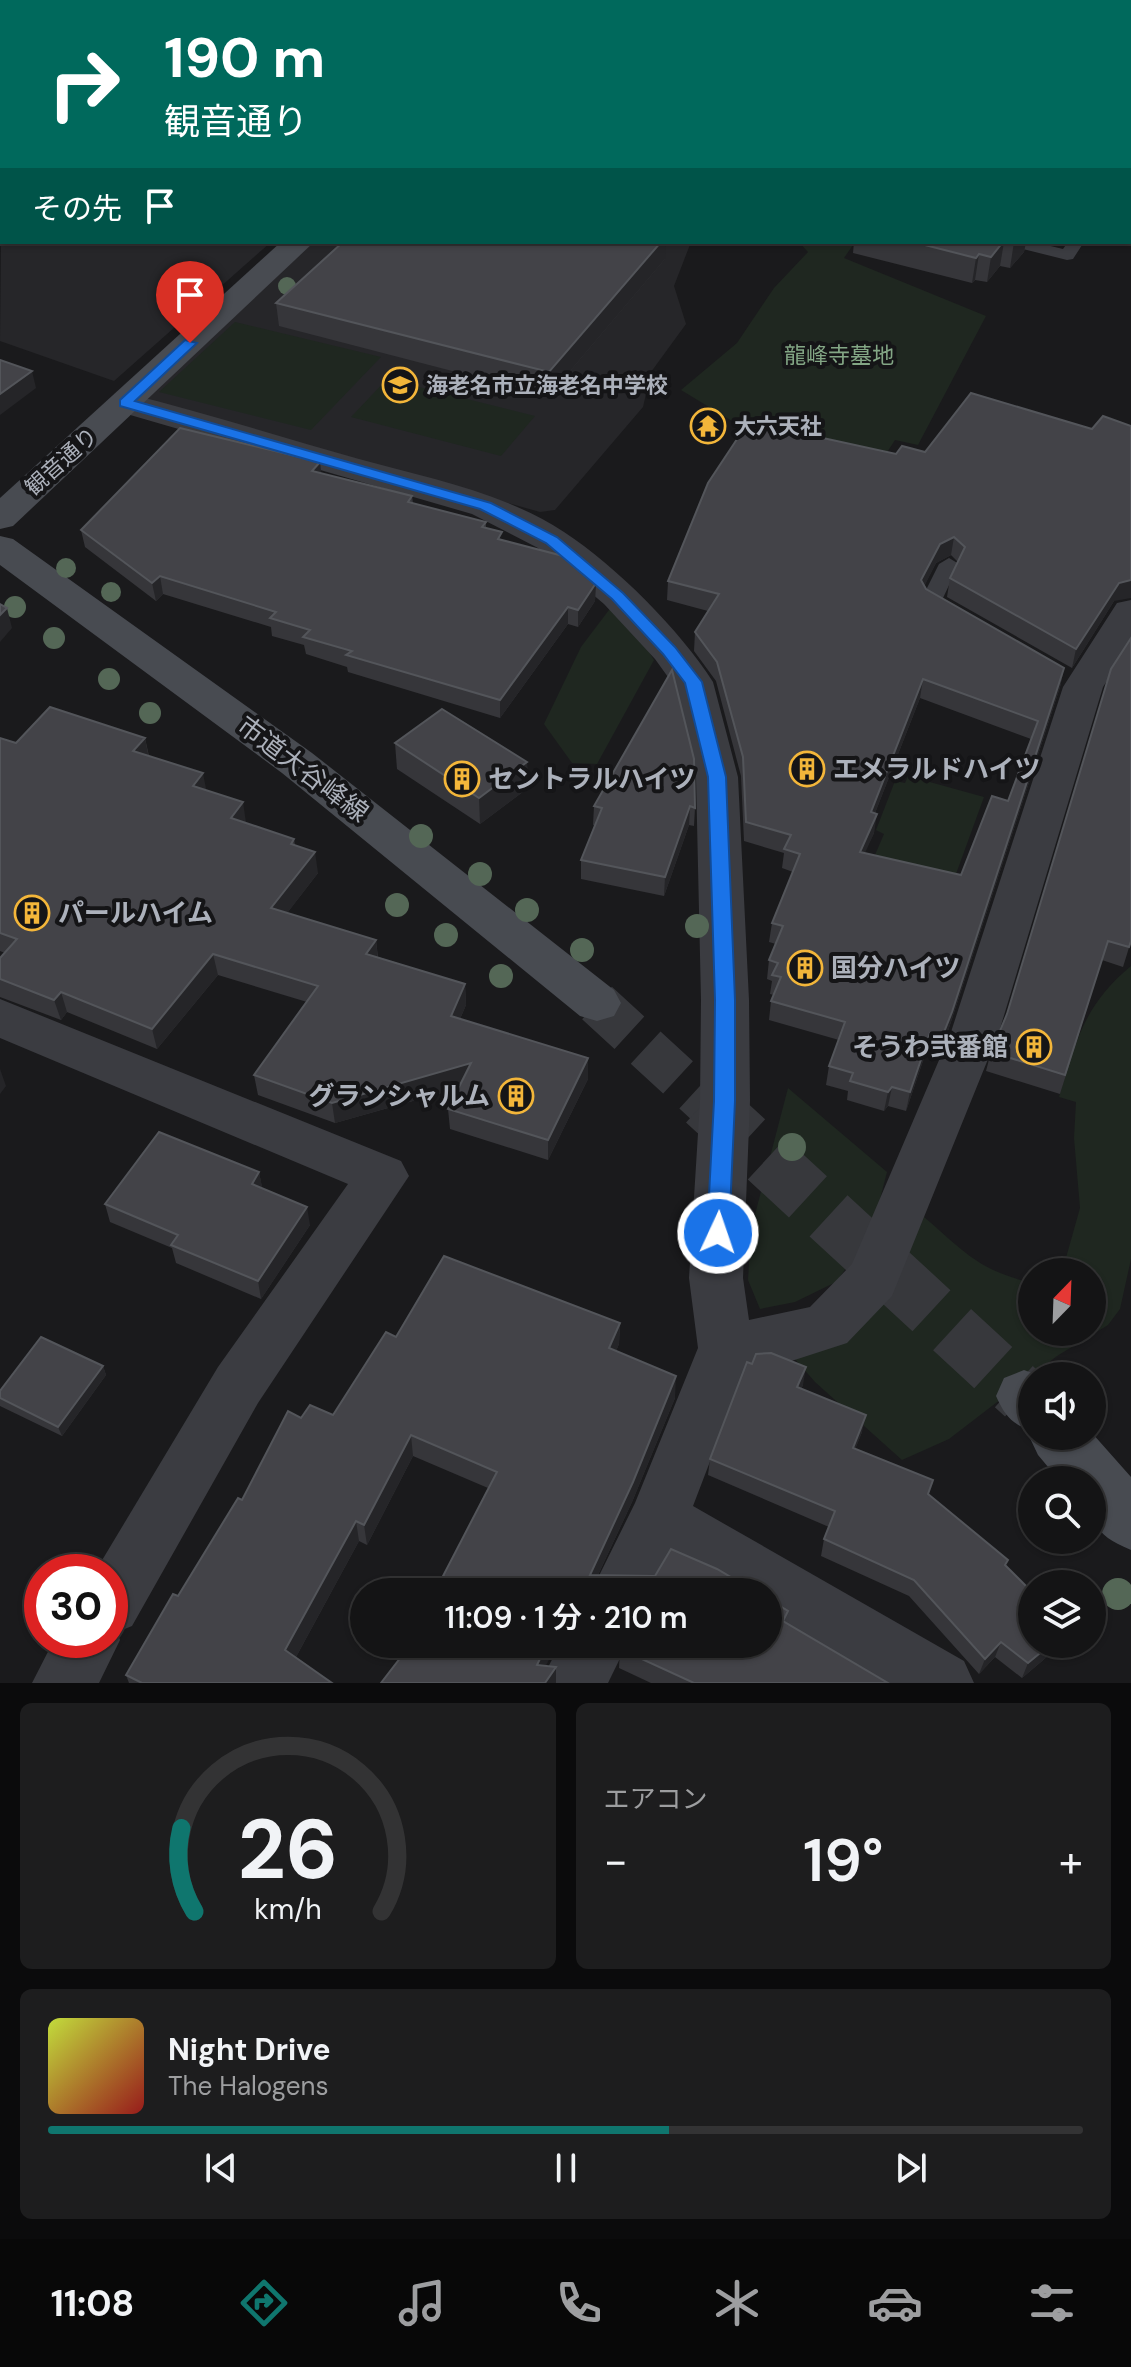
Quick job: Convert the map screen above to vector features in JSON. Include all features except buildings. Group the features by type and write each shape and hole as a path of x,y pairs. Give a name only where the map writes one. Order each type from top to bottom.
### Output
{"street":[{"name":"観音通り","path":"0,518 297,244"},
{"path":"125,403 485,506 513,519 551,540 618,596 669,650 693,682 717,777 725,1101 716,1278 726,1348 658,1519 629,1578"},
{"name":"市道大谷峰線","path":"0,547 297,763 597,1003"},
{"path":"726,1348 776,1341 827,1326 873,1279 975,1032 1046,801 1076,683 1131,612"},
{"path":"0,1018 383,1176 238,1385 128,1573"},
{"path":"1070,1450 1131,1521"},
{"path":"658,1519 942,1683"},
{"path":"64,1683 79,1658"},
{"path":"572,1683 587,1658"}],"lane":[{"path":"1021,244 1067,255 1075,244"},
{"path":"949,564 931,600 972,623"}],"shaded area":[{"path":"1,244 269,244 114,381 0,341"},
{"name":"海老名市立海老名中学校","path":"308,244 690,244 674,286 686,324 651,372 643,407 555,510 540,512 138,398"}],"green space":[{"name":"龍峰寺墓地","path":"801,244 854,244 844,258 986,316 918,445 895,440 882,460 737,424 681,390 737,343 774,288 808,252"},
{"path":"235,322 381,357 311,430 159,392"},
{"path":"387,379 535,416 501,456 351,417"},
{"path":"612,606 633,626 654,660 597,764 572,763 544,724 581,647"},
{"path":"908,776 984,797 952,885 872,862 884,834 876,830 895,781 905,783"},
{"path":"1131,966 1131,1259 1120,1309 1106,1326 1106,1258 1066,1258 1080,1208 1074,1138 1076,1102 1059,1097 1084,1025 1102,995"},
{"path":"788,1088 887,1172 871,1234 836,1282 795,1302 760,1309 748,1280 751,1230"},
{"path":"924,1217 985,1266 1018,1279 1018,1346 1073,1346 1049,1362 1018,1362 1018,1386 949,1439 902,1460 815,1382 795,1359 907,1254"}],"tunnel":[{"path":"597,1003 707,1104"},
{"path":"705,1102 1018,1390"}],"place":[{"name":"海老名市立海老名中学校","path":"400,385"},
{"name":"大六天社","path":"708,426"},
{"name":"エメラルドハイツ","path":"807,769"},
{"name":"セントラルハイツ","path":"462,779"},
{"name":"パールハイム","path":"32,913"},
{"name":"国分ハイツ","path":"805,968"},
{"name":"そうわ弐番館","path":"1034,1047"},
{"name":"グランシャルム","path":"516,1096"}],"route":[{"path":"190,343 125,403 485,506 513,519 551,540 618,596 669,650 693,682 717,777 725,1000 725,1101 718,1233"}]}
